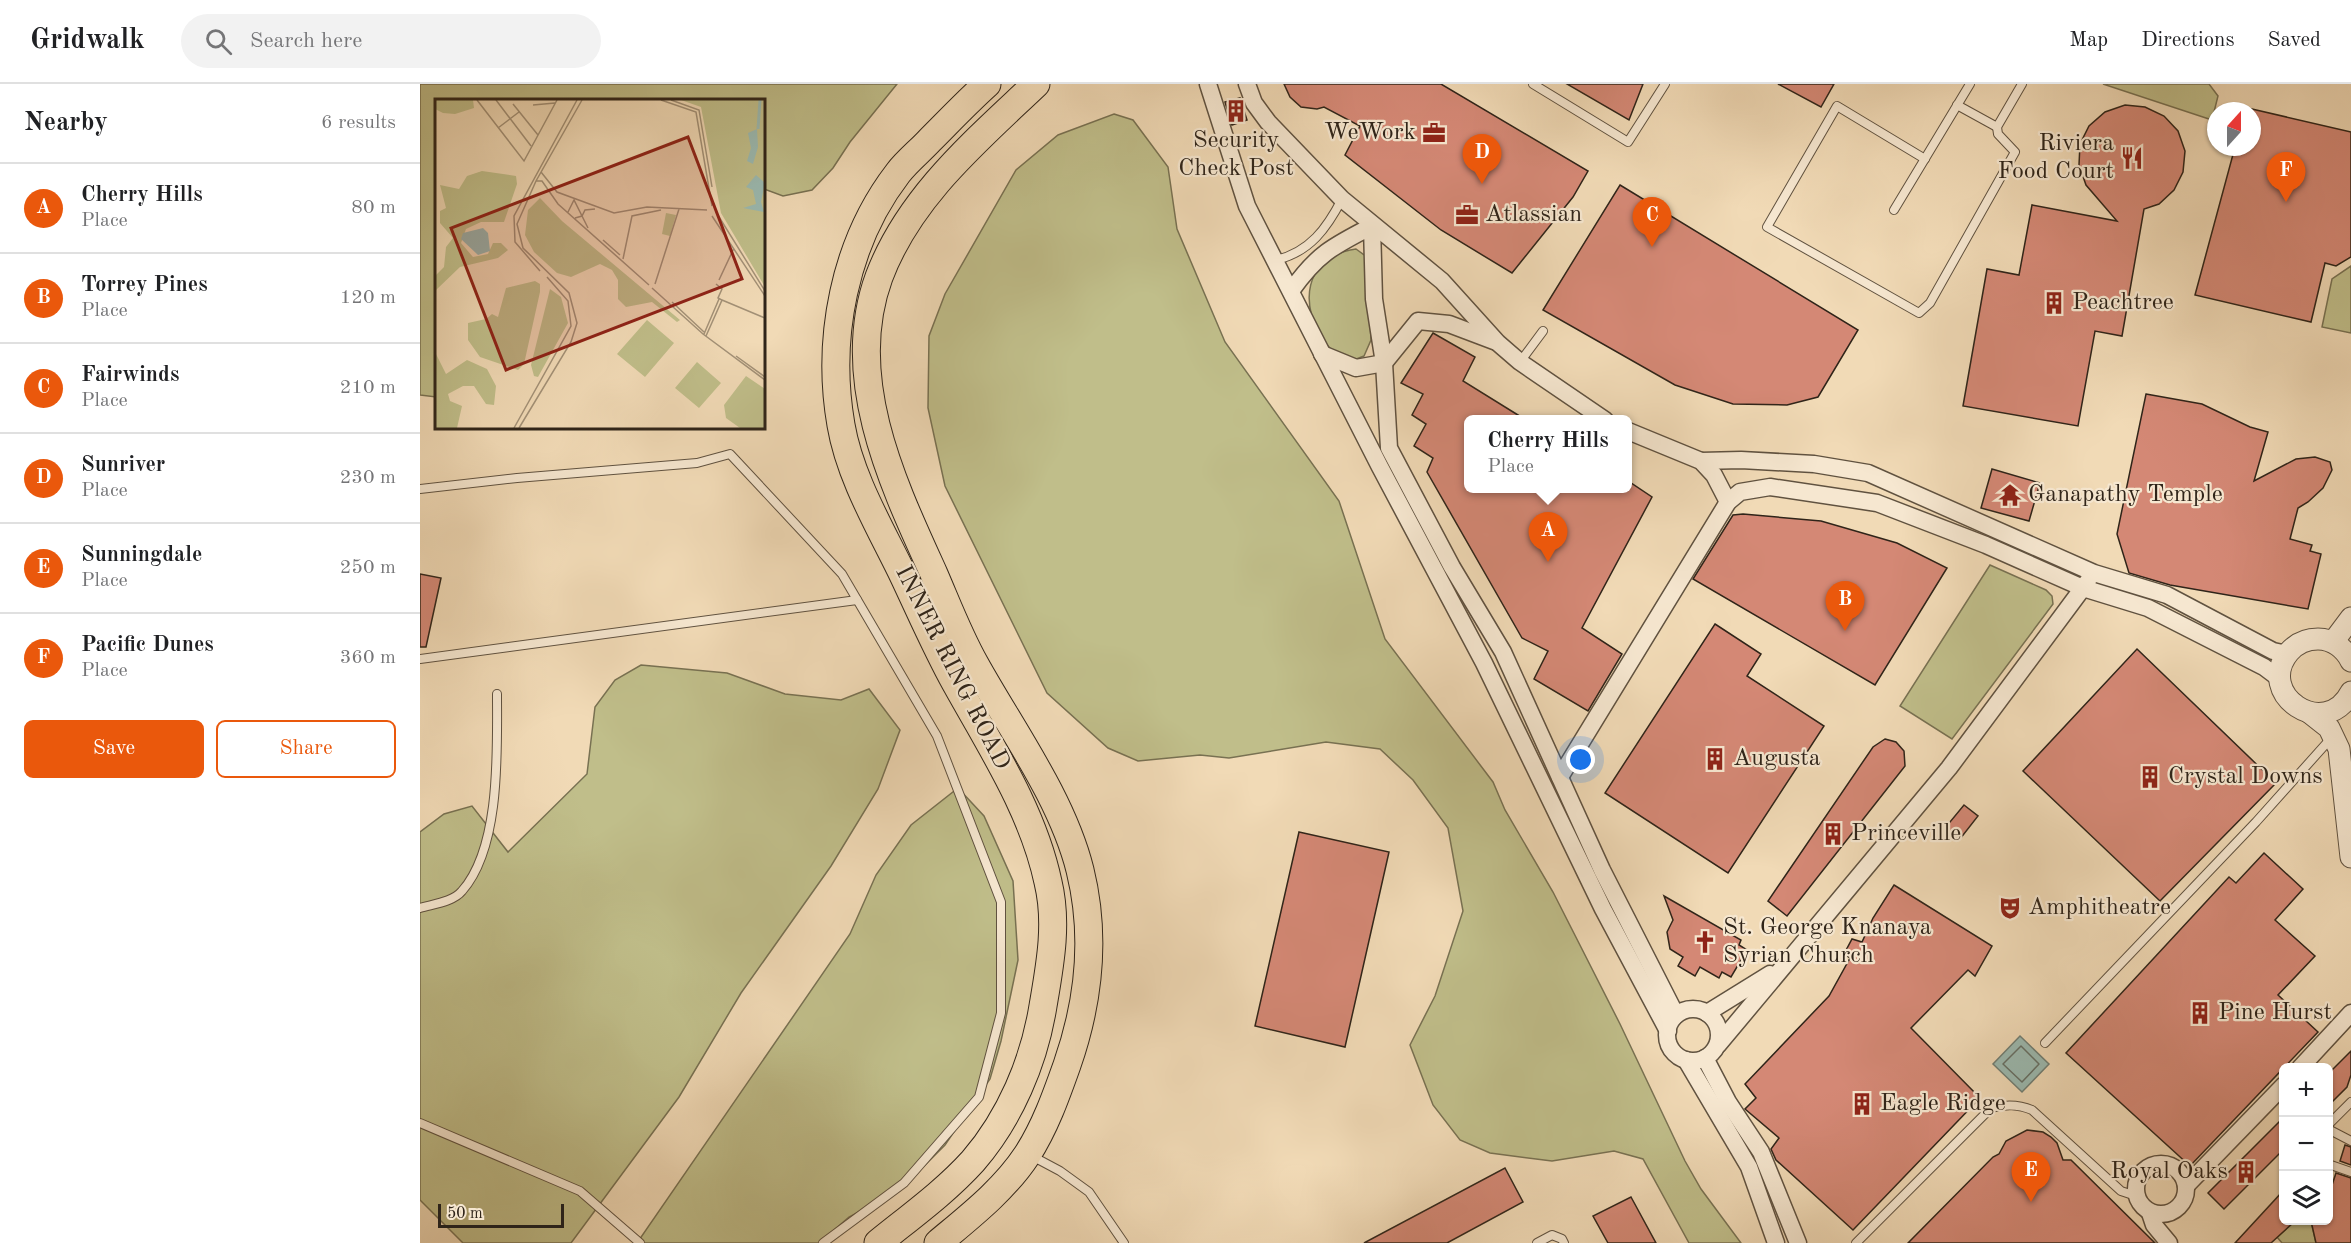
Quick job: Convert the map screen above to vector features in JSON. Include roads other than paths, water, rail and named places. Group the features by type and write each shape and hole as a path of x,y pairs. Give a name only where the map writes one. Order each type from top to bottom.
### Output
{"main road":[{"name":"INNER RING ROAD","path":"878,1243 971,1163 1006,1116 1019,1089 1040,1026 1054,924 1049,883 1022,808 951,675 856,477 841,426 836,365 837,327 848,271 869,222 898,174 987,84"},
{"name":"INNER RING ROAD","path":"938,1243 1002,1186 1027,1154 1052,1105 1078,1034 1087,988 1090,941 1080,872 1072,845 1035,766 973,661 900,500 876,428 868,372 867,332 878,279 897,238 920,202 946,171 1036,84"}],"street":[{"path":"1208,84 1247,206 1484,663 1603,909 1668,1031 1671,1049 1686,1060 1749,1167 1776,1243"},
{"path":"1247,84 1254,103 1268,122 1342,199 1372,226 1442,281 1498,343 1520,362 1598,415"},
{"path":"1291,291 1307,269 1327,249 1372,226"},
{"path":"1372,226 1374,300 1384,363 1389,448 1452,567 1503,652 1631,930 1676,1016"},
{"path":"1322,354 1356,368 1384,363 1418,321 1449,324 1498,343"},
{"path":"1632,433 1701,461 1804,463 1868,473 2094,573 2168,595 2273,651 2287,654"},
{"path":"1701,461 1714,475 1728,502"},
{"path":"1560,777 1728,502 1740,492 1770,487 1877,502 1986,545 2083,588 2148,608 2264,667 2280,679"},
{"path":"1686,1060 1705,1058 1718,1045 1949,768 2094,573"},
{"path":"2332,642 2351,618"},
{"path":"2351,661 2341,648 2332,642 2307,640 2287,654 2281,666 2280,679 2289,701 2310,713 2329,728 2339,748 2351,857"},
{"path":"2310,713 2333,710 2351,694"},
{"path":"1707,1013 1781,967"},
{"path":"1668,1031 1676,1016 1691,1009 1707,1013 1718,1027 1718,1045"},
{"path":"2305,1063 2351,1013"},
{"path":"1705,1058 1728,1102 1761,1152 1798,1243"},
{"path":"2186,1186 2279,1089"},
{"path":"2156,1164 2166,1164 2176,1169 2186,1186 2185,1197 2180,1206 2171,1213 2161,1215 2150,1213 2141,1206 2136,1196 2135,1186 2139,1176 2156,1164"},
{"path":"2150,1213 2154,1225 2169,1243"}],"lane":[{"path":"1533,84 1628,142 1665,84"},
{"path":"1894,210 1970,84"},
{"path":"1996,127 2022,84"},
{"path":"1925,159 1837,106 1767,227 1918,313 1930,303 2015,152 1998,134 1996,127 1957,105"},
{"path":"1276,260 1292,256 1310,244 1328,226 1342,199"},
{"path":"1520,362 1543,331"},
{"path":"420,489 517,478 697,463 730,454 842,574 937,736 1001,902 1001,1013 979,1097 904,1183 823,1243"},
{"path":"420,659 857,600"},
{"path":"420,908 452,899 462,892 484,849 494,801 496,694"},
{"path":"2044,1043 2256,822 2333,736"},
{"path":"2333,1122 2351,1102"},
{"path":"1856,1243 1991,1108 2004,1105 2023,1106 2032,1110 2121,1191 2136,1196"},
{"path":"420,1124 580,1191 640,1243"},
{"path":"2333,1130 2351,1140"},
{"path":"1027,1154 1060,1171 1089,1192 1124,1243"},
{"path":"2333,1166 2351,1172"},
{"path":"1537,1243 1552,1235 1562,1239 1564,1243"}],"water":[{"path":"2020,1036 2049,1064 2022,1092 1993,1064"}],"place":[{"name":"Security Check Post","path":"1236,111"},
{"name":"WeWork","path":"1434,133"},
{"name":"Riviera Food Court","path":"2132,158"},
{"name":"Sunriver","path":"1482,184"},
{"name":"Pacific Dunes","path":"2286,202"},
{"name":"Atlassian","path":"1467,215"},
{"name":"Fairwinds","path":"1652,247"},
{"name":"Peachtree","path":"2054,303"},
{"name":"Ganapathy Temple","path":"2010,495"},
{"name":"Cherry Hills","path":"1548,562"},
{"name":"Torrey Pines","path":"1845,631"},
{"name":"Augusta","path":"1715,759"},
{"name":"Crystal Downs","path":"2150,777"},
{"name":"Princeville","path":"1833,834"},
{"name":"Amphitheatre","path":"2010,908"},
{"name":"St. George Knanaya Syrian Church","path":"1705,942"},
{"name":"Pine Hurst","path":"2200,1013"},
{"name":"Eagle Ridge","path":"1862,1104"},
{"name":"Royal Oaks","path":"2246,1172"},
{"name":"Sunningdale","path":"2031,1202"}]}
